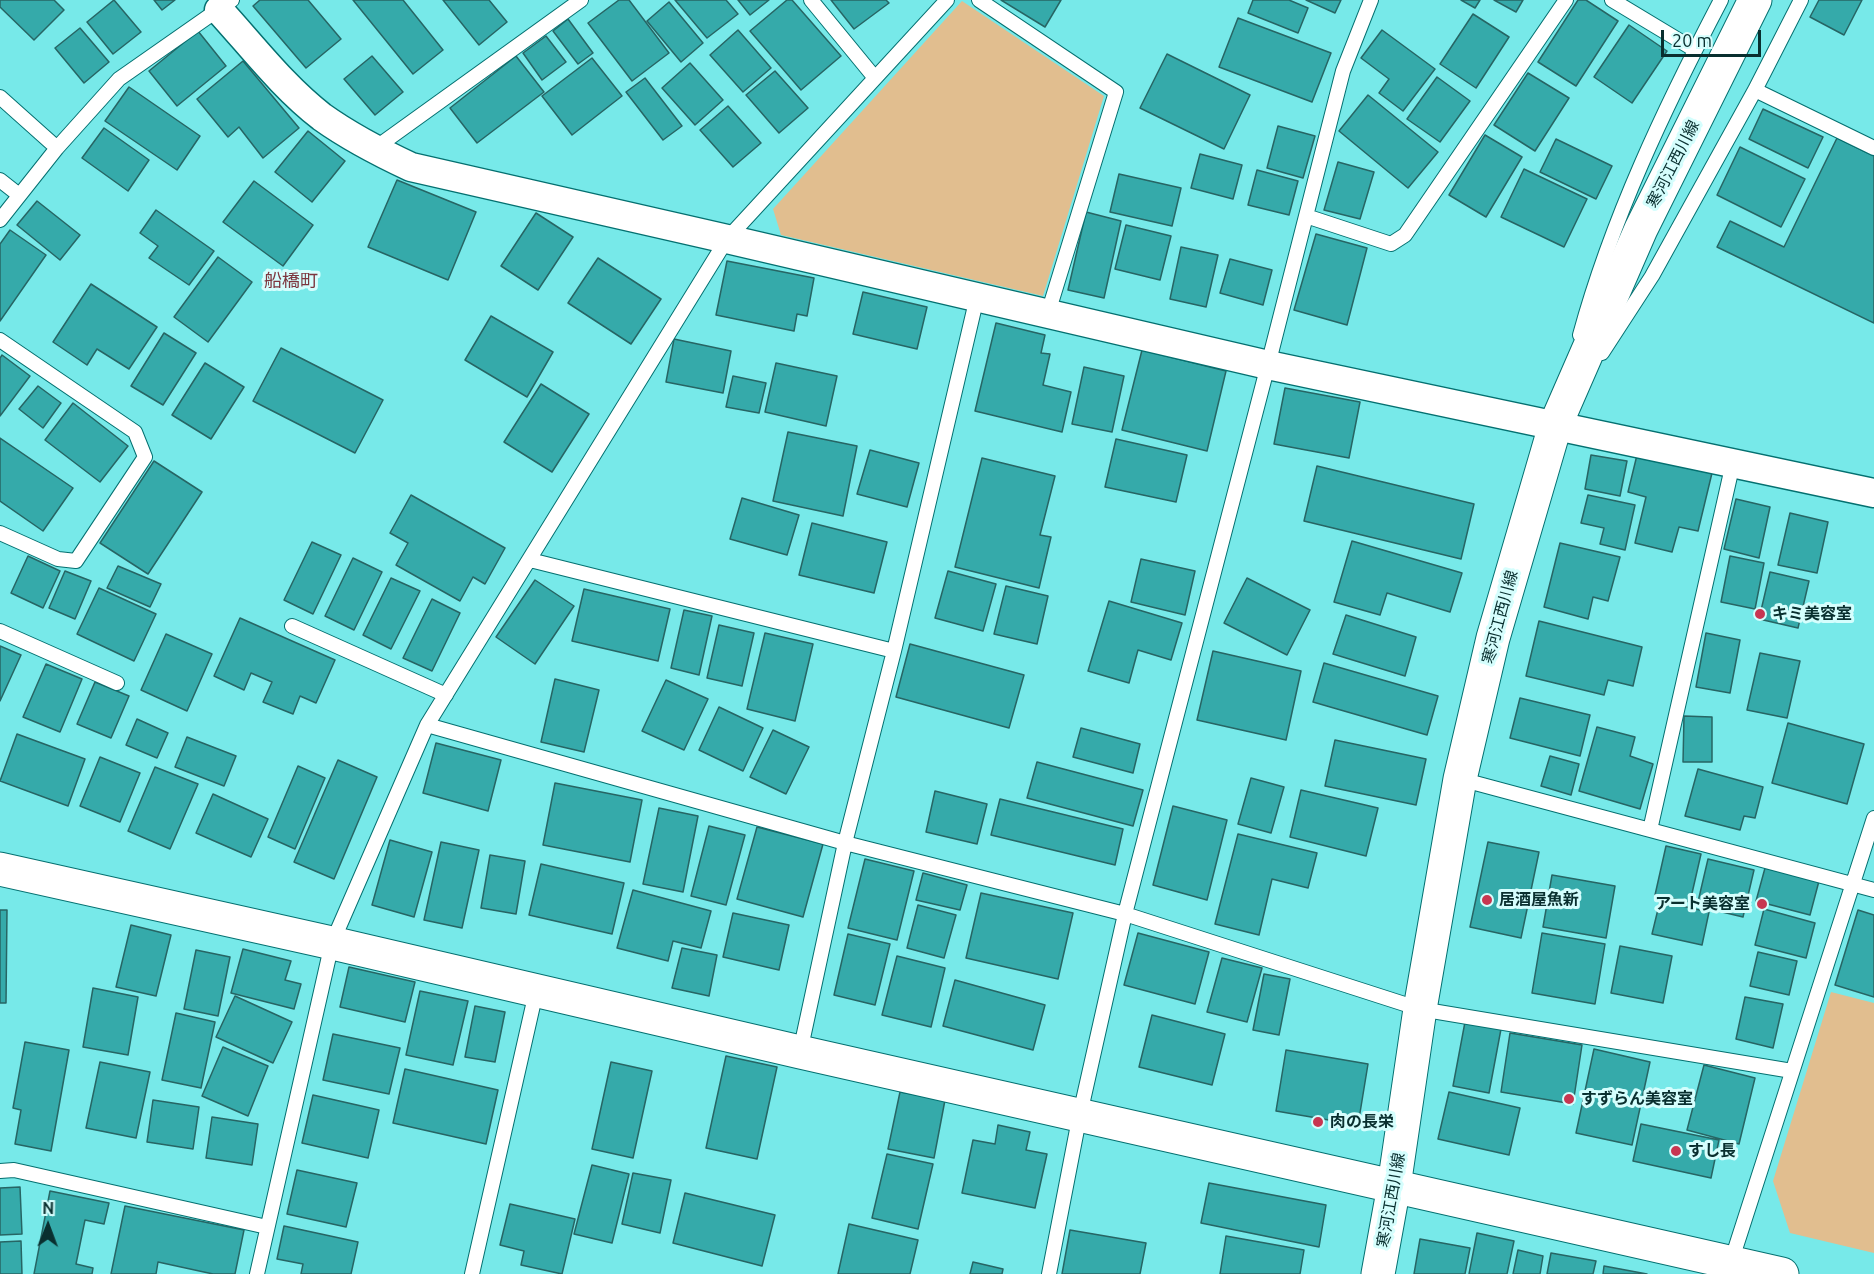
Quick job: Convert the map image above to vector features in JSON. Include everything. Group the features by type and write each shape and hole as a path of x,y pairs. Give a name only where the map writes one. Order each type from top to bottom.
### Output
{"street":[{"name":"寒河江西川線","path":"1378,1274 1394,1186 1420,1009 1460,779 1493,638 1555,426 1641,229 1755,0"},
{"path":"221,3 284,82 322,117 374,149 411,168 1048,313 1268,366 1874,493"},
{"path":"0,869 1394,1186 1730,1268 1782,1274"}],"lane":[{"path":"374,149 581,0"},
{"path":"811,0 875,78"},
{"path":"257,1274 332,943 427,725 727,239 947,0"},
{"path":"979,0 1116,92 1048,313"},
{"path":"1049,1274 1080,1114 1125,914 1343,71 1371,0"},
{"path":"1306,216 1391,244 1405,235 1566,0"},
{"path":"1612,0 1695,50"},
{"path":"1555,426 1593,288 1632,185 1721,0"},
{"path":"1555,426 1652,276 1755,90 1801,0"},
{"path":"0,220 57,148 118,79 221,3"},
{"path":"1755,90 1874,148"},
{"path":"0,97 57,148"},
{"path":"0,180 19,195"},
{"path":"800,1052 845,843 894,651 977,297"},
{"path":"0,340 135,432 145,457 76,561 58,560 0,533"},
{"path":"1650,830 1733,464"},
{"path":"530,560 894,651"},
{"path":"291,626 446,695"},
{"path":"0,631 117,683"},
{"path":"427,725 845,843 1125,914 1420,1009 1792,1071"},
{"path":"1460,779 1874,890"},
{"path":"1730,1268 1874,818"},
{"path":"472,1274 536,992"},
{"path":"0,1171 14,1170 267,1227"}],"shaded area":[{"path":"962,1 1104,96 1043,296 781,235 773,209"},
{"path":"1831,992 1874,1003 1874,1253 1790,1233 1773,1181"}],"building":[{"path":"0,0 54,0 64,10 34,40 0,7"},
{"path":"114,0 141,32 113,54 87,22"},
{"path":"154,0 175,0 162,10"},
{"path":"260,0 308,0 341,39 306,68 253,6"},
{"path":"353,0 403,0 443,50 413,74"},
{"path":"443,0 489,0 507,22 479,45"},
{"path":"619,0 629,0 669,53 632,81 588,23"},
{"path":"675,0 726,0 738,14 707,38"},
{"path":"738,0 769,0 750,15"},
{"path":"787,0 792,0 841,56 801,90 750,31"},
{"path":"831,0 886,0 889,3 854,29"},
{"path":"1001,0 1061,0 1045,27"},
{"path":"1253,0 1289,0 1308,8 1298,33 1248,13"},
{"path":"1306,0 1341,0 1335,13"},
{"path":"1461,0 1480,0 1475,8"},
{"path":"1494,0 1523,0 1516,12"},
{"path":"1578,0 1586,0 1618,21 1576,86 1538,62"},
{"path":"1819,0 1862,0 1844,35 1810,17"},
{"path":"669,2 703,43 681,62 647,21"},
{"path":"1473,14 1509,37 1476,88 1440,64"},
{"path":"1238,18 1331,53 1312,102 1219,67"},
{"path":"568,19 593,53 578,64 553,31"},
{"path":"1629,25 1667,51 1632,103 1594,77"},
{"path":"80,28 109,62 84,83 55,48"},
{"path":"738,30 771,68 743,92 710,55"},
{"path":"1382,30 1435,69 1403,111 1379,93 1389,79 1361,58"},
{"path":"198,31 226,66 177,106 149,71"},
{"path":"546,36 566,62 542,80 523,53"},
{"path":"1167,54 1250,95 1224,149 1140,108"},
{"path":"372,56 403,92 375,115 344,79"},
{"path":"516,56 544,92 477,143 450,108"},
{"path":"592,58 622,96 572,135 542,96"},
{"path":"243,61 299,128 263,158 239,127 228,137 197,99"},
{"path":"690,63 723,100 695,125 662,88"},
{"path":"775,71 808,108 779,133 746,95"},
{"path":"1528,73 1569,98 1535,151 1494,125"},
{"path":"1437,77 1470,101 1440,142 1407,119"},
{"path":"645,78 682,126 663,140 626,92"},
{"path":"129,87 200,136 177,170 105,121"},
{"path":"1368,95 1438,152 1408,188 1339,131"},
{"path":"728,106 761,143 733,167 700,130"},
{"path":"1763,109 1823,137 1808,168 1749,139"},
{"path":"1278,126 1315,136 1303,178 1267,168"},
{"path":"104,128 149,160 128,191 82,158"},
{"path":"308,131 345,161 312,202 275,172"},
{"path":"1485,135 1522,157 1486,217 1449,195"},
{"path":"1837,138 1874,156 1874,323 1717,247 1730,221 1784,247"},
{"path":"1556,139 1612,166 1596,199 1540,172"},
{"path":"1740,147 1805,179 1781,227 1717,195"},
{"path":"1200,154 1242,165 1233,199 1191,188"},
{"path":"1338,162 1374,172 1360,219 1324,210"},
{"path":"1524,169 1587,199 1564,247 1501,217"},
{"path":"1257,170 1298,181 1289,215 1248,205"},
{"path":"1119,174 1181,188 1172,226 1110,212"},
{"path":"397,180 476,212 448,280 368,247"},
{"path":"254,181 313,225 283,266 223,222"},
{"path":"37,201 80,235 60,260 17,225"},
{"path":"156,210 214,251 189,285 149,258 158,246 140,233"},
{"path":"1086,212 1121,221 1104,298 1068,290"},
{"path":"536,213 573,237 538,290 501,266"},
{"path":"1126,225 1171,236 1160,280 1115,269"},
{"path":"10,230 46,255 0,321 0,244"},
{"path":"1316,234 1367,248 1347,325 1294,310"},
{"path":"1181,247 1218,255 1206,307 1170,299"},
{"path":"218,257 252,282 208,342 174,317"},
{"path":"598,258 661,299 631,344 568,303"},
{"path":"1230,259 1272,270 1263,305 1220,293"},
{"path":"727,261 814,278 807,316 797,314 794,331 716,315"},
{"path":"91,284 157,327 129,369 97,349 87,365 53,342"},
{"path":"863,292 927,307 917,349 853,334"},
{"path":"491,316 553,352 527,397 465,360"},
{"path":"996,323 1045,335 1041,353 1050,354 1043,385 1071,392 1062,432 975,411"},
{"path":"164,333 196,353 163,405 131,386"},
{"path":"674,339 731,351 723,393 666,382"},
{"path":"281,348 383,400 355,453 253,401"},
{"path":"1142,350 1226,371 1207,451 1122,430"},
{"path":"2,355 30,376 0,416 0,358"},
{"path":"205,363 244,387 211,439 172,415"},
{"path":"776,363 837,376 826,426 765,412"},
{"path":"1084,367 1124,376 1112,432 1072,424"},
{"path":"733,376 766,383 759,413 726,407"},
{"path":"541,384 589,414 552,472 504,442"},
{"path":"38,386 61,403 43,428 19,409"},
{"path":"1285,388 1360,402 1349,458 1274,444"},
{"path":"73,403 128,446 100,482 45,440"},
{"path":"788,432 857,446 843,516 773,501"},
{"path":"0,438 73,488 43,531 0,501"},
{"path":"1116,439 1187,455 1176,502 1105,487"},
{"path":"870,450 919,463 907,507 857,494"},
{"path":"1591,455 1627,461 1620,496 1585,489"},
{"path":"1637,455 1712,473 1698,531 1679,527 1672,552 1635,543 1646,497 1628,492"},
{"path":"982,458 1055,476 1040,535 1051,537 1039,588 955,567"},
{"path":"154,461 202,492 148,574 100,543"},
{"path":"1317,466 1474,504 1461,559 1304,521"},
{"path":"411,495 505,548 485,584 473,577 460,601 396,565 408,543 390,533"},
{"path":"1588,495 1635,505 1625,550 1600,544 1604,528 1581,523"},
{"path":"742,498 799,515 787,555 730,539"},
{"path":"1736,499 1770,507 1759,558 1724,549"},
{"path":"1790,513 1828,522 1817,573 1778,565"},
{"path":"812,523 887,542 874,593 799,575"},
{"path":"1352,541 1462,573 1450,612 1387,593 1380,615 1334,602"},
{"path":"312,542 341,555 313,614 284,600"},
{"path":"1560,543 1620,557 1608,601 1593,597 1588,619 1544,607"},
{"path":"28,556 60,571 43,608 11,593"},
{"path":"1730,556 1764,563 1755,609 1721,602"},
{"path":"353,558 382,572 354,630 325,616"},
{"path":"1141,559 1195,571 1185,615 1131,602"},
{"path":"118,566 161,584 150,607 107,588"},
{"path":"65,571 91,581 75,619 49,608"},
{"path":"948,571 996,584 983,631 935,618"},
{"path":"1770,572 1809,581 1798,628 1759,619"},
{"path":"391,578 420,591 391,649 363,635"},
{"path":"1247,578 1310,610 1287,655 1224,623"},
{"path":"535,580 574,606 535,664 496,637"},
{"path":"1006,586 1048,596 1037,644 994,634"},
{"path":"99,588 156,614 134,661 77,634"},
{"path":"584,589 670,609 658,661 572,641"},
{"path":"432,599 460,613 432,671 403,658"},
{"path":"1109,601 1182,623 1171,660 1138,650 1129,683 1088,671"},
{"path":"684,610 712,616 699,675 671,668"},
{"path":"1346,615 1416,637 1405,676 1333,654"},
{"path":"240,618 335,660 316,703 300,696 293,714 263,702 272,682 251,673 244,690 214,676"},
{"path":"1539,621 1642,647 1633,686 1608,680 1604,695 1526,676"},
{"path":"719,625 754,633 742,686 707,678"},
{"path":"765,633 813,644 795,721 747,709"},
{"path":"1706,633 1740,640 1730,693 1696,687"},
{"path":"166,634 212,654 187,711 141,690"},
{"path":"910,644 1024,675 1009,728 896,697"},
{"path":"0,646 21,655 0,701"},
{"path":"1213,651 1301,671 1286,740 1197,720"},
{"path":"1760,653 1800,661 1787,718 1747,710"},
{"path":"1324,663 1438,696 1427,735 1313,702"},
{"path":"46,664 82,679 60,732 23,717"},
{"path":"555,679 599,690 584,752 541,742"},
{"path":"666,680 708,699 684,750 642,731"},
{"path":"95,682 129,696 111,738 77,724"},
{"path":"1520,698 1590,715 1580,756 1510,738"},
{"path":"719,707 763,728 743,771 699,750"},
{"path":"1684,716 1712,717 1712,762 1683,762"},
{"path":"137,719 168,733 157,758 126,745"},
{"path":"1788,723 1864,744 1847,804 1772,783"},
{"path":"1597,727 1635,737 1630,756 1653,764 1640,809 1579,791"},
{"path":"1081,728 1140,744 1133,773 1073,757"},
{"path":"773,730 809,747 786,794 750,777"},
{"path":"17,734 85,759 68,806 0,781"},
{"path":"187,737 236,756 224,786 175,767"},
{"path":"1335,740 1426,759 1416,805 1325,786"},
{"path":"436,743 501,760 488,811 423,793"},
{"path":"1550,756 1579,764 1571,795 1541,786"},
{"path":"100,757 140,773 120,822 80,806"},
{"path":"338,760 377,777 334,879 294,862"},
{"path":"1037,762 1143,790 1133,826 1027,798"},
{"path":"298,766 325,778 295,849 268,837"},
{"path":"155,767 198,784 170,849 128,831"},
{"path":"1698,769 1763,787 1755,818 1744,816 1740,830 1685,816"},
{"path":"1251,778 1284,787 1271,833 1238,824"},
{"path":"555,783 642,800 630,862 543,845"},
{"path":"1301,790 1378,808 1366,856 1290,837"},
{"path":"935,791 987,804 977,844 926,832"},
{"path":"213,794 268,819 251,857 196,833"},
{"path":"1000,799 1123,829 1115,865 991,835"},
{"path":"1173,806 1227,820 1207,900 1153,885"},
{"path":"659,808 698,816 683,892 643,884"},
{"path":"709,826 745,835 726,905 691,896"},
{"path":"757,827 823,844 803,917 737,899"},
{"path":"1238,834 1317,853 1308,888 1272,879 1259,935 1215,924"},
{"path":"390,840 432,852 414,917 372,905"},
{"path":"441,842 479,850 462,928 424,920"},
{"path":"1488,842 1539,852 1521,938 1470,927"},
{"path":"1666,846 1701,854 1690,902 1655,895"},
{"path":"490,855 525,861 516,914 481,908"},
{"path":"865,859 914,871 897,940 848,928"},
{"path":"1708,859 1754,870 1743,917 1697,906"},
{"path":"541,864 624,883 612,934 529,915"},
{"path":"1765,868 1819,881 1810,915 1756,901"},
{"path":"923,873 967,885 960,910 916,900"},
{"path":"1552,875 1615,886 1606,938 1543,927"},
{"path":"633,890 711,911 701,948 673,941 668,961 617,948"},
{"path":"981,893 1073,913 1058,979 966,958"},
{"path":"1660,901 1709,912 1702,945 1652,934"},
{"path":"918,905 956,915 944,958 907,948"},
{"path":"1764,909 1815,923 1806,958 1755,945"},
{"path":"0,910 7,910 6,1003 0,1003"},
{"path":"1858,910 1874,915 1874,997 1835,985"},
{"path":"733,913 789,925 779,970 723,957"},
{"path":"131,925 171,935 156,996 116,987"},
{"path":"1138,933 1209,952 1195,1004 1124,985"},
{"path":"1542,933 1605,944 1595,1004 1532,993"},
{"path":"848,934 890,944 875,1005 834,995"},
{"path":"1620,946 1672,956 1663,1003 1611,993"},
{"path":"682,948 717,955 709,996 672,988"},
{"path":"243,949 291,961 285,980 301,984 294,1009 231,993"},
{"path":"196,950 230,957 218,1016 184,1009"},
{"path":"1758,952 1797,961 1789,995 1750,986"},
{"path":"897,956 945,968 931,1027 882,1015"},
{"path":"1222,958 1262,968 1247,1022 1207,1012"},
{"path":"349,967 415,982 405,1022 340,1007"},
{"path":"1264,974 1290,979 1279,1035 1253,1030"},
{"path":"955,980 1045,1005 1033,1050 943,1026"},
{"path":"93,988 138,997 128,1055 83,1047"},
{"path":"420,991 468,1001 453,1065 406,1055"},
{"path":"235,996 292,1022 273,1063 216,1037"},
{"path":"1745,997 1783,1004 1773,1048 1736,1039"},
{"path":"475,1006 505,1012 495,1062 465,1057"},
{"path":"176,1013 215,1022 201,1088 162,1080"},
{"path":"1152,1015 1225,1034 1212,1085 1139,1067"},
{"path":"1465,1022 1501,1029 1489,1093 1453,1086"},
{"path":"1510,1033 1582,1045 1573,1104 1501,1092"},
{"path":"333,1034 400,1048 389,1094 323,1080"},
{"path":"25,1042 69,1050 51,1151 15,1144 21,1110 13,1108"},
{"path":"223,1047 268,1066 248,1116 202,1096"},
{"path":"1594,1049 1650,1062 1632,1145 1576,1133"},
{"path":"1286,1050 1368,1064 1358,1125 1276,1111"},
{"path":"726,1056 777,1067 757,1159 706,1148"},
{"path":"100,1062 150,1072 136,1138 86,1128"},
{"path":"611,1062 652,1071 633,1158 592,1149"},
{"path":"1704,1065 1755,1078 1739,1144 1687,1130"},
{"path":"405,1069 498,1090 486,1144 393,1123"},
{"path":"900,1092 945,1100 934,1158 888,1149"},
{"path":"1449,1092 1520,1108 1509,1155 1438,1139"},
{"path":"313,1095 379,1110 368,1158 302,1143"},
{"path":"153,1100 199,1107 193,1149 147,1142"},
{"path":"212,1117 258,1124 252,1165 206,1158"},
{"name":"すし長","path":"1641,1124 1719,1140 1711,1178 1633,1161"},
{"path":"998,1125 1030,1132 1026,1150 1047,1154 1035,1208 962,1193 973,1140 995,1144"},
{"path":"887,1154 933,1164 918,1229 872,1218"},
{"path":"592,1165 629,1174 612,1243 574,1234"},
{"path":"297,1170 357,1183 346,1227 287,1214"},
{"path":"633,1173 671,1180 660,1233 622,1224"},
{"path":"1209,1183 1326,1205 1319,1247 1201,1223"},
{"path":"20,1187 22,1234 0,1235 0,1188"},
{"path":"50,1191 109,1203 104,1224 85,1220 76,1264 93,1268 92,1274 34,1274"},
{"path":"685,1193 775,1215 762,1266 673,1243"},
{"path":"510,1204 575,1219 562,1274 521,1265 524,1251 500,1245"},
{"path":"125,1206 244,1230 235,1274 213,1274 158,1262 156,1274 111,1274"},
{"path":"849,1224 918,1240 910,1274 838,1274"},
{"path":"284,1226 358,1242 351,1274 301,1274 303,1264 277,1259"},
{"path":"1070,1230 1146,1243 1140,1274 1062,1274"},
{"path":"1477,1233 1514,1241 1507,1274 1469,1274"},
{"path":"1226,1236 1304,1250 1300,1274 1220,1274"},
{"path":"1420,1239 1470,1248 1465,1274 1414,1274"},
{"path":"21,1241 22,1274 0,1274 0,1242"},
{"path":"1518,1250 1543,1256 1540,1274 1513,1274"},
{"path":"1551,1253 1596,1261 1593,1274 1547,1274"},
{"path":"973,1262 1003,1269 1002,1274 970,1274"},
{"path":"1604,1266 1647,1274 1603,1274"}],"place":[{"name":"キミ美容室","path":"1760,614"},
{"name":"居酒屋魚新","path":"1487,900"},
{"name":"アート美容室","path":"1762,904"},
{"name":"すずらん美容室","path":"1569,1099"},
{"name":"肉の長栄","path":"1318,1122"},
{"name":"すし長","path":"1676,1151"}],"district":[{"name":"船橋町","path":"291,281"}]}
